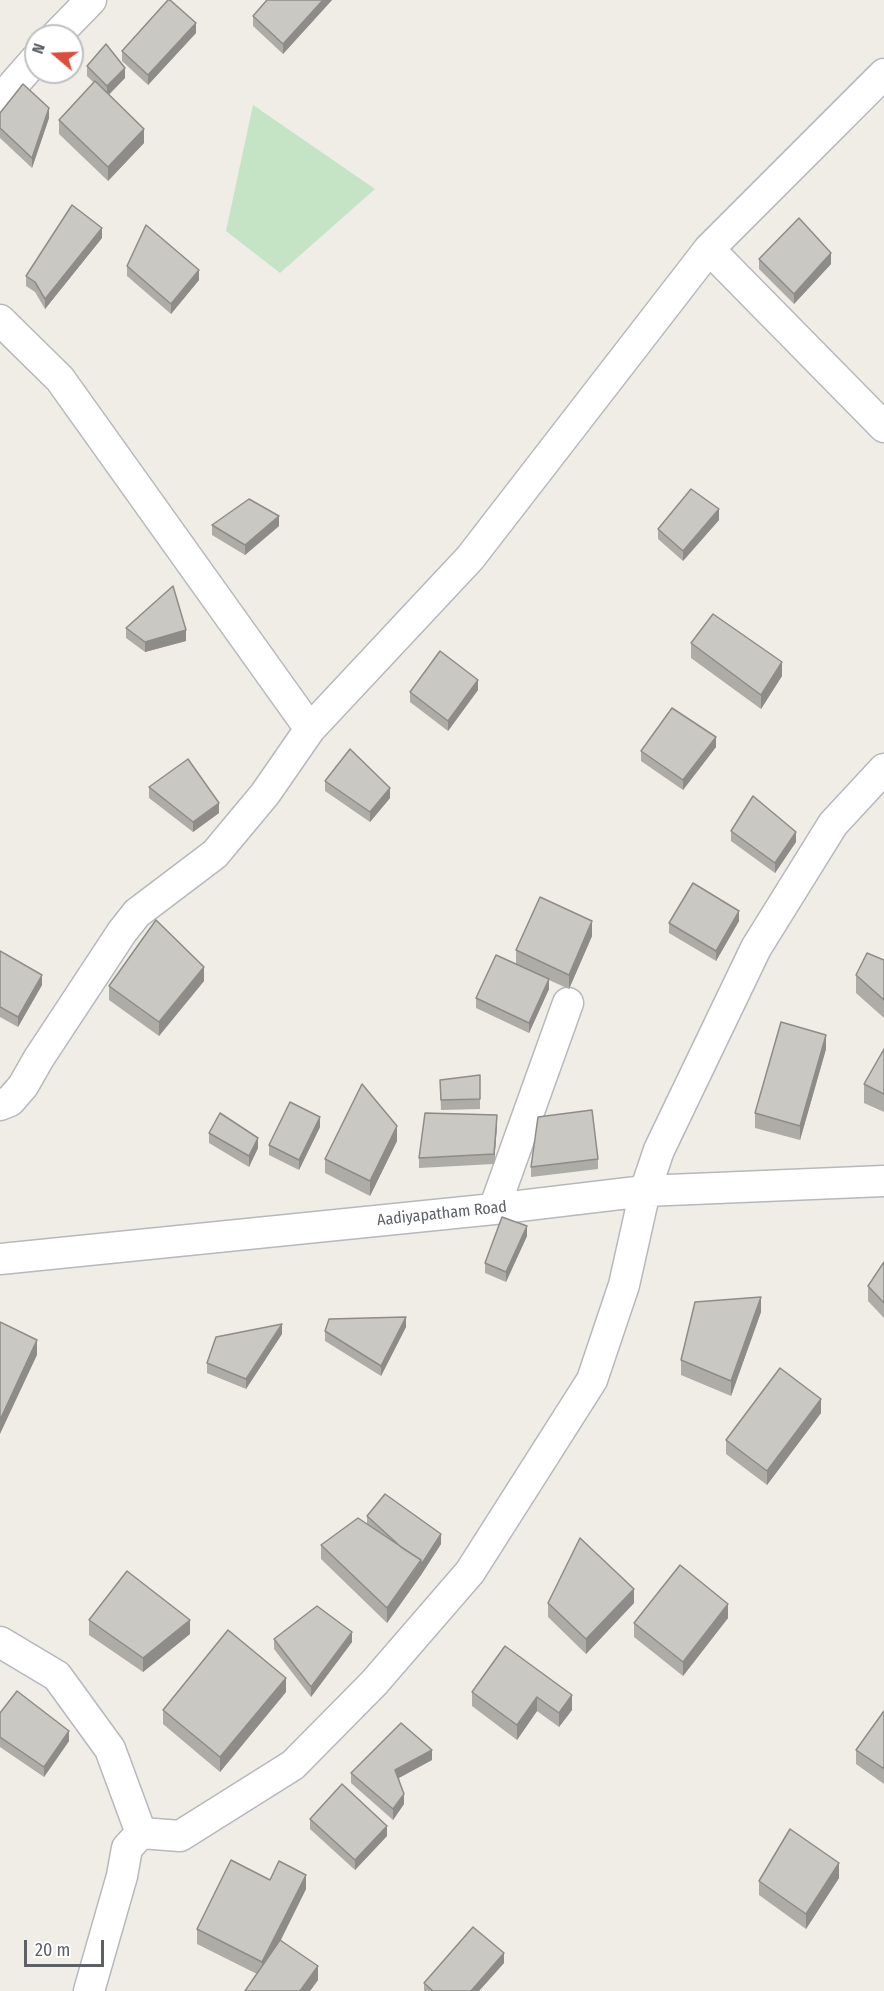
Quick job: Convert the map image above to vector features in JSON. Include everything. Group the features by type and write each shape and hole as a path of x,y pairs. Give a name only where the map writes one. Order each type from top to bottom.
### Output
{"street":[{"path":"68,24 91,0"},
{"path":"0,100 24,73"},
{"path":"0,1105 10,1101 23,1086 116,941 137,913 215,854 265,794 310,729 470,558 709,249 884,74"},
{"path":"709,249 884,427"},
{"path":"0,320 60,379 310,729"},
{"path":"141,1833 180,1836 293,1765 374,1683 470,1572 592,1380 624,1285 645,1191 659,1150 756,948 833,824 884,769"},
{"path":"494,1209 568,1004"},
{"name":"Aadiyapatham Road","path":"0,1259 494,1209 645,1191 884,1181"},
{"path":"0,1642 57,1676 110,1749 141,1833"},
{"path":"89,1991 127,1848 141,1833"}],"green space":[{"path":"253,105 375,189 280,273 226,231"}],"building":[{"path":"168,0 196,23 148,75 122,51"},
{"path":"267,0 323,0 283,44 253,16"},
{"path":"106,44 125,68 107,86 87,66"},
{"path":"95,81 144,129 108,167 59,120"},
{"path":"23,84 49,108 32,158 0,128 0,113"},
{"path":"72,205 102,228 45,299 35,282 26,276"},
{"path":"799,218 831,253 794,294 759,259"},
{"path":"146,225 199,270 171,304 127,266"},
{"path":"691,489 719,509 683,551 658,529"},
{"path":"249,499 279,516 245,545 212,525"},
{"path":"173,586 186,630 145,642 126,628"},
{"path":"713,614 782,662 761,695 691,643"},
{"path":"440,651 478,680 448,721 410,692"},
{"path":"672,708 716,737 683,780 641,751"},
{"path":"350,749 390,788 370,812 325,781"},
{"path":"188,759 219,803 193,822 149,787"},
{"path":"753,796 796,832 775,863 731,831"},
{"path":"693,883 739,911 716,951 669,923"},
{"path":"540,897 592,921 569,975 516,950"},
{"path":"156,920 204,967 159,1022 109,986"},
{"path":"0,951 42,975 18,1017 0,1007"},
{"path":"867,953 884,960 884,1000 856,975"},
{"path":"496,955 549,979 529,1023 476,998"},
{"path":"781,1022 826,1035 800,1126 755,1113"},
{"path":"884,1049 884,1094 864,1084"},
{"path":"480,1075 480,1099 441,1100 440,1080"},
{"path":"362,1084 397,1126 370,1181 325,1159"},
{"path":"290,1102 320,1117 299,1160 269,1145"},
{"path":"592,1110 598,1159 531,1167 538,1117"},
{"path":"220,1113 258,1138 249,1156 209,1133"},
{"path":"425,1113 497,1115 494,1154 419,1158"},
{"path":"502,1217 527,1226 506,1272 485,1263"},
{"path":"884,1262 884,1303 868,1286"},
{"path":"761,1297 731,1381 681,1360 695,1302"},
{"path":"406,1317 381,1366 325,1331 329,1319"},
{"path":"0,1322 37,1340 0,1420"},
{"path":"282,1324 246,1379 207,1363 216,1337"},
{"path":"780,1368 821,1399 767,1471 726,1440"},
{"path":"385,1494 441,1534 421,1565 421,1560 401,1547 367,1516"},
{"path":"358,1518 421,1560 387,1608 321,1545"},
{"path":"580,1538 634,1589 586,1639 548,1603"},
{"path":"680,1565 728,1604 683,1662 634,1623"},
{"path":"127,1571 190,1620 143,1658 89,1620"},
{"path":"317,1606 352,1632 311,1687 274,1639"},
{"path":"228,1630 286,1678 220,1757 163,1710"},
{"path":"505,1646 572,1695 559,1713 537,1697 517,1725 472,1692"},
{"path":"17,1691 69,1731 44,1767 0,1737 0,1713"},
{"path":"884,1711 884,1769 856,1750"},
{"path":"401,1723 432,1750 395,1770 404,1794 393,1809 351,1773"},
{"path":"342,1784 387,1826 355,1860 310,1819"},
{"path":"790,1829 839,1863 806,1914 759,1881"},
{"path":"231,1860 270,1880 279,1861 306,1875 262,1962 197,1929"},
{"path":"473,1927 504,1953 471,1991 433,1991 424,1983"},
{"path":"280,1940 318,1966 300,1991 245,1991"}]}
